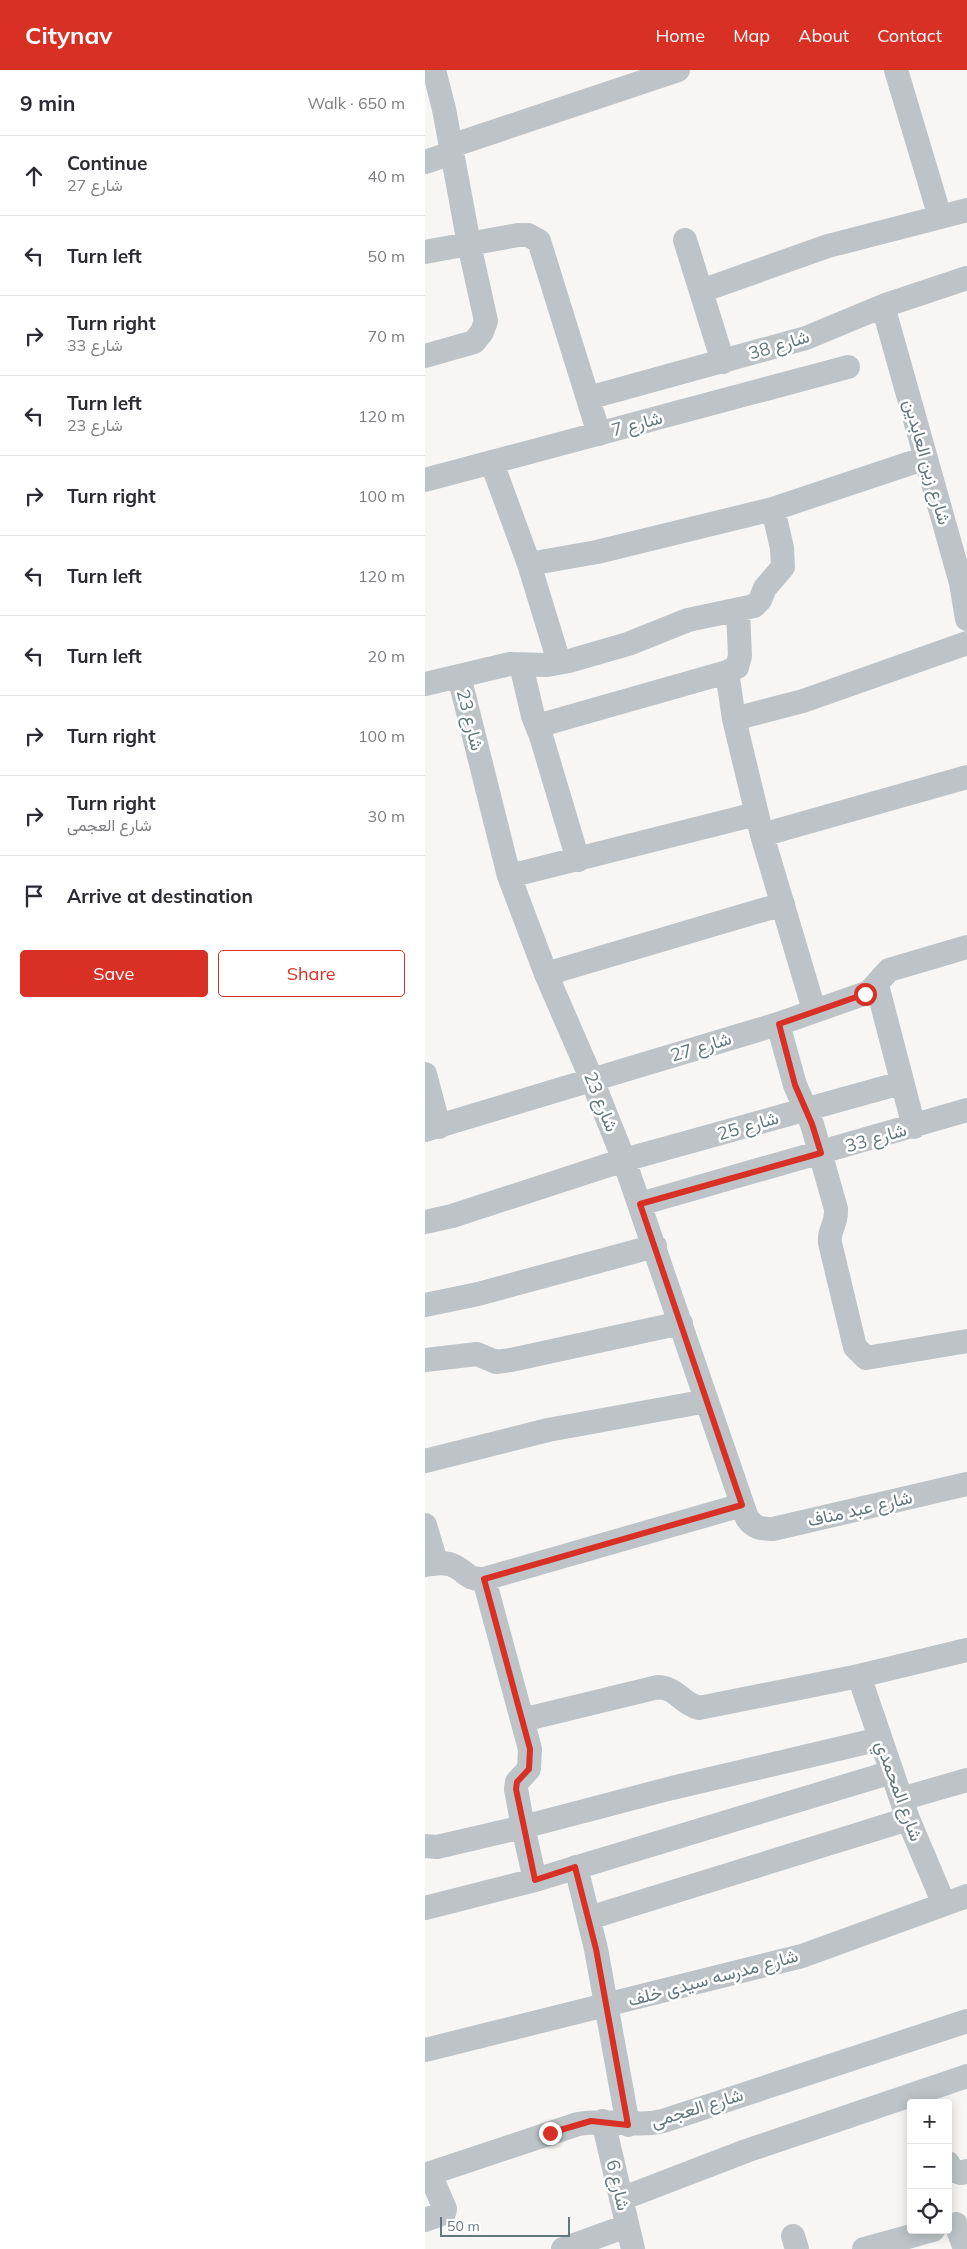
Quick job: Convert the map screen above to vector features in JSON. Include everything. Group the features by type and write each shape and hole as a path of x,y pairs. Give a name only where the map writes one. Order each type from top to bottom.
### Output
{"street":[{"path":"425,356 474,342 482,332 486,321 434,70"},
{"path":"425,162 451,150 678,70"},
{"path":"896,70 940,217"},
{"path":"701,291 828,246 967,210"},
{"path":"425,252 518,235 528,235 539,241 599,434"},
{"path":"685,240 723,362"},
{"name":"شارع 38","path":"587,398 806,338 883,306 967,278"},
{"name":"شارع زين العابدين","path":"883,306 926,458 964,582 967,618"},
{"name":"شارع 7","path":"425,480 848,367"},
{"path":"529,564 597,552 773,509 926,458"},
{"path":"491,463 529,564 559,662"},
{"path":"425,684 510,664 559,662 628,644 688,620 755,606 765,588 783,567 782,548 773,509"},
{"path":"537,726 727,672 737,667 740,656 738,611"},
{"path":"734,718 803,701 967,644"},
{"path":"521,664 537,726 578,860"},
{"path":"727,672 734,718 759,825 814,1010"},
{"name":"شارع 23","path":"459,676 509,876 546,974 624,1160 655,1246 742,1505 747,1518 753,1526"},
{"path":"509,876 578,860 759,825 967,777"},
{"path":"546,974 783,904"},
{"name":"شارع 27","path":"432,1128 779,1024 814,1010 865,994 877,985 883,974 889,970 967,947"},
{"path":"877,985 914,1127"},
{"path":"779,1024 795,1085 812,1124 836,1210 836,1222 830,1232 830,1243 855,1346 859,1353 866,1358 874,1358 967,1341"},
{"path":"425,1074 432,1128"},
{"name":"شارع 25","path":"425,1222 452,1216 624,1160 901,1083"},
{"name":"شارع 33","path":"640,1204 914,1127 967,1110"},
{"path":"425,1305 478,1294 655,1246"},
{"path":"425,1360 477,1354 497,1362 511,1360 681,1323"},
{"path":"425,1461 548,1430 707,1401"},
{"name":"شارع عبد مناف","path":"753,1526 773,1529 967,1484"},
{"path":"425,1525 431,1564 451,1564 458,1567 466,1576 484,1579 742,1505"},
{"path":"484,1579 522,1720 530,1757 529,1769 517,1782 516,1789 535,1880"},
{"path":"522,1720 652,1687 670,1688 685,1703 699,1708 859,1676 967,1650"},
{"name":"شارع المحمدي","path":"859,1676 905,1809 944,1904"},
{"path":"425,1846 437,1846 523,1827 672,1788 880,1739"},
{"path":"425,1908 535,1880 892,1772"},
{"path":"589,1918 905,1809 967,1780"},
{"path":"575,1867 589,1918 628,2125"},
{"name":"شارع مدرسه سيدى خلف","path":"425,2050 802,1956 967,1896"},
{"name":"شارع العجمى","path":"427,2174 578,2124 603,2121 641,2125 663,2121 967,2021"},
{"path":"621,2199 746,2151 928,2096 967,2076"},
{"name":"شارع 6","path":"603,2121 633,2249"},
{"path":"952,2170 961,2173 967,2171"},
{"path":"425,2220 444,2213 445,2209 427,2174"},
{"path":"957,2224 965,2249"},
{"path":"563,2249 627,2226"},
{"path":"864,2249 918,2234"}],"route":[{"path":"550,2133 591,2121 628,2125 596,1949 575,1867 535,1880 516,1794 517,1782 529,1769 530,1749 484,1579 742,1505 640,1204 821,1153 812,1124 795,1085 779,1024 814,1010 865,994"}]}
